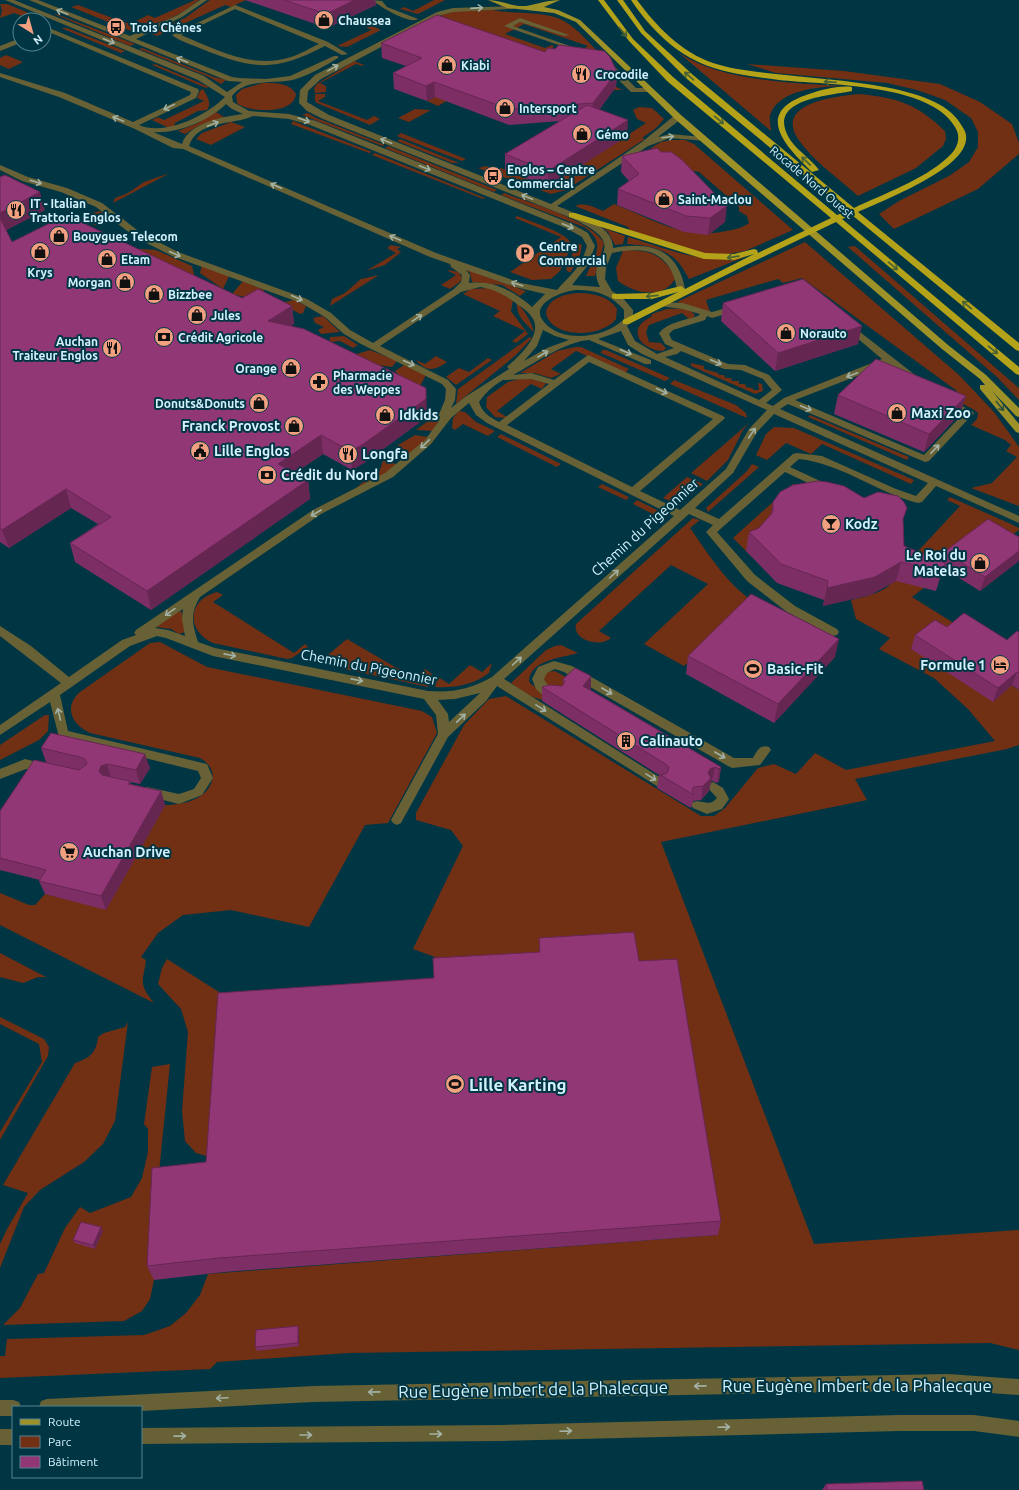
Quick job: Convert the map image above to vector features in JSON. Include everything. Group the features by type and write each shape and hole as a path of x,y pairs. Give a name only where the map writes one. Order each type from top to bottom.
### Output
{"highway":[{"name":"Rocade Nord Ouest","path":"601,0 618,26 653,64 1019,372"},
{"name":"Rocade Nord Ouest","path":"620,0 643,32 667,57 832,188 890,241 1019,348"},
{"path":"624,324 741,264 921,179 946,164 958,150 963,136 959,124 954,118 931,103 897,91 862,85 762,75 710,64 691,56 674,44 653,24 634,0"},
{"path":"832,188 798,154 787,140 783,133 781,121 785,112 801,99 826,91 868,89 897,91"},
{"path":"572,215 686,252 714,258 744,255 797,238"},
{"path":"612,294 652,296 681,289 741,264"}],"main road":[{"path":"491,0 512,7 529,7 562,3 585,22 592,33"},
{"path":"529,7 556,11 568,15 592,33 678,117 945,347 988,382 1019,414"},
{"path":"945,347 987,391 1019,430"}],"street":[{"path":"8,0 201,78 213,84 228,97 229,103 237,109 263,114 295,117 313,123 580,232 588,238 591,246 590,250 577,276 558,291 541,300 537,306 537,318 540,329 537,340 518,362 497,380"},
{"path":"130,39 180,16 204,0"},
{"path":"374,0 380,2 385,8 415,19"},
{"path":"34,1 231,79 260,80 299,75 435,9 465,2"},
{"path":"326,43 293,59 262,64 248,63 175,35 235,7 349,51"},
{"path":"185,147 186,140 190,135 208,126 233,117 263,114 293,107 299,90 318,77 433,16 453,10 512,7"},
{"path":"433,16 436,26"},
{"path":"566,35 520,20 507,26 586,53"},
{"path":"52,26 62,22"},
{"path":"52,32 195,92 193,96 136,126"},
{"path":"0,49 12,44"},
{"path":"599,57 634,90 649,90"},
{"path":"201,68 229,74 260,74 299,70 332,59"},
{"path":"0,74 33,87 62,95 136,126 176,146 185,147 433,255 518,285 544,291 583,288 612,294"},
{"path":"269,79 299,90 306,106 317,113 572,215 605,234 609,242 608,251 602,267 600,278 602,285 627,308 628,315 624,324 607,336 579,339 555,334 545,328 537,318 510,293 492,286 472,285 457,291 374,347"},
{"path":"136,126 159,131 175,129 214,110 228,97 231,91 241,85 260,80"},
{"path":"551,207 645,144 678,117"},
{"path":"645,144 670,136 704,139"},
{"path":"0,168 25,179 64,190 99,205 138,235 175,254 304,301 328,315 355,337 433,374 445,382 451,389 450,400 443,415 442,425"},
{"path":"608,251 638,248 661,254 676,268 680,279 681,289"},
{"path":"433,255 463,271 467,279 457,291"},
{"path":"663,304 683,306 704,314 712,315 749,304"},
{"path":"704,314 702,318 670,328 664,333 668,342 728,367 742,367 766,377 777,390 759,404"},
{"path":"843,323 889,360 926,387"},
{"path":"624,324 634,345 656,357 1019,520"},
{"path":"126,643 317,512 389,475 428,442 448,416 497,380 555,347 579,339"},
{"path":"589,339 605,343 677,374 743,397"},
{"path":"656,357 674,352 680,347"},
{"path":"500,426 588,358 720,418 633,491"},
{"name":"Chemin du Pigeonnier","path":"0,731 126,643 156,632 168,634 213,652 428,695 441,696 466,694 484,687 496,680 732,469 749,437 772,410 787,400 889,360"},
{"path":"497,380 514,376 531,376 556,383"},
{"path":"484,389 474,402 476,408 482,416 633,491 720,524"},
{"path":"787,400 925,459 969,413 951,405 938,396"},
{"path":"833,632 791,608 751,578 711,532 797,456 818,458 892,491 918,500 935,481"},
{"path":"784,468 838,493"},
{"path":"884,500 892,491"},
{"path":"966,495 1019,513"},
{"path":"192,644 187,622 189,603 202,590"},
{"path":"0,630 27,649 69,683"},
{"path":"557,696 542,688 538,679 542,670 554,664 568,669 732,763 756,762 765,750"},
{"path":"397,820 444,734 482,698 496,680 660,783"},
{"path":"54,694 63,734 203,768 207,778 198,792 179,799 134,789"},
{"path":"428,695 442,714 444,734"},
{"path":"0,774 25,764 54,770"},
{"path":"697,805 707,809 718,806 722,799 719,791 713,787"},
{"name":"Rue Eugène Imbert de la Phalecque","path":"68,1406 314,1394 477,1390 948,1382 1019,1387"},
{"path":"0,1408 12,1408"},
{"path":"142,1436 501,1433 899,1423 974,1423 1019,1429"},
{"path":"0,1437 12,1437"}],"green space":[{"path":"195,0 199,0 178,15 161,22 144,23 136,21 148,15 155,18"},
{"path":"210,0 246,0 231,7 225,5 157,36 150,33 185,18"},
{"path":"434,0 445,0 418,14 400,9 404,7 413,11"},
{"path":"0,4 7,4 26,12 12,12 12,14 0,18 2,10"},
{"path":"78,5 123,22 150,27 136,33 71,7"},
{"path":"493,10 547,15 569,24 579,32 601,55 583,49 588,46 524,24 505,34 545,48 552,45 554,46 550,51 622,90 597,90 491,75 438,106 427,101 524,48 441,16 441,14 453,11"},
{"path":"54,14 56,14 135,44 130,46"},
{"path":"372,26 381,30 347,47 337,46 371,30 366,27"},
{"path":"61,28 67,28 125,51 121,53"},
{"path":"142,48 214,77 226,80 221,84 209,77 139,49"},
{"path":"679,53 715,70 736,75 780,82 842,86 822,87 801,91 782,100 775,106 770,115 771,131"},
{"path":"6,55 23,62 9,69 0,65 0,58"},
{"path":"354,61 364,65 356,64 320,83 326,86 326,92 315,93 314,88 317,84"},
{"path":"155,64 209,87 206,88 152,65"},
{"path":"747,64 844,71 940,84 980,102 1012,124 1019,143 1019,154 978,189 894,229 879,214 899,201 949,176 969,162 978,147 978,132 971,118 945,100 917,90 887,83 776,73"},
{"path":"263,83 281,84 289,87 296,94 293,101 288,106 270,110 251,109 237,103 236,95 242,89"},
{"path":"203,89 209,102 207,110 198,111 175,123 174,127 169,128 152,120 158,117 164,120 204,101 197,98 200,91"},
{"path":"315,94 325,94 325,97 318,101 367,120 374,116 380,119 370,125 317,103 315,101"},
{"path":"860,94 896,100 916,108 945,131 946,139 943,146 916,168 858,196 811,155 798,139 793,127 795,117 802,109 812,103 825,99"},
{"path":"639,107 652,108 664,119 656,128 642,138 645,139 566,190 551,194 478,168 486,166 498,170 501,168 548,187 646,123 637,119 633,110"},
{"path":"415,109 431,110 409,122 398,118"},
{"path":"216,112 224,117 198,126 185,134 178,131 196,124"},
{"path":"308,113 314,117 385,145 382,146 302,115"},
{"path":"293,121 372,152 369,153 291,124"},
{"path":"231,122 245,127 211,145 196,139 202,133"},
{"path":"401,133 466,159 462,161 397,136"},
{"path":"400,139 459,163 452,163 397,141"},
{"path":"685,140 694,144 793,230 745,251 729,254 706,254 630,231 628,227 575,206 586,205 603,211 614,204 655,222 696,233 711,233 732,230 749,223 747,216 739,211 739,207 699,172 689,170 652,151 651,148 661,142"},
{"path":"388,146 497,190 494,192 385,148"},
{"path":"375,153 485,198 483,199 372,155"},
{"path":"170,173 113,203 115,198 128,193 144,182"},
{"path":"504,193 558,213 586,227 597,235 604,243 595,276 586,276 597,250 595,238 591,233 584,227 501,195"},
{"path":"100,211 114,221 94,225 92,223 98,219 88,214"},
{"path":"517,216 539,224 564,236 572,245 560,271 551,279 532,280 510,272 561,237 515,218"},
{"path":"603,228 625,236 623,244 615,245 608,232"},
{"path":"628,237 672,251 700,257 730,259 745,257 689,279 674,258 655,248 627,244"},
{"path":"805,242 959,375 994,412 1019,447 1019,506 971,488 992,483 1017,457 1006,451 1011,445 1005,440 971,425 977,419 978,413 955,399 953,396 957,391 802,278 783,283 778,279 706,300 710,312 677,302"},
{"path":"391,245 401,247 397,249 401,252 385,265 366,271 396,253 387,248"},
{"path":"576,245 582,245 580,255 571,272 568,272 566,269"},
{"path":"855,246 1019,388 1019,400 997,377 848,247"},
{"path":"125,248 156,250 192,266 195,278"},
{"path":"623,251 643,251 655,255 666,263 676,277 665,289 657,292 641,292 625,286 618,281 616,268"},
{"path":"202,265 229,276 223,289 200,273"},
{"path":"465,269 526,291 520,296 502,285 472,282 470,273"},
{"path":"448,271 458,272 462,277 460,282 450,289 441,285 456,275"},
{"path":"379,275 330,306 332,299 345,293 361,279"},
{"path":"243,281 264,290 265,300 262,301 232,294"},
{"path":"489,288 498,291 513,300 511,311 528,334 516,343 512,341 525,331 493,316 500,311 463,294 471,289"},
{"path":"578,293 600,296 610,301 617,309 616,319 600,330 589,332 578,333 557,328 550,322 546,313 547,308 554,300 558,298 568,294"},
{"path":"294,300 306,306 303,313 300,314 280,303"},
{"path":"517,303 527,316 534,332 520,316"},
{"path":"667,309 686,310 695,315 693,318 689,319 682,313 649,325 646,332 649,342 661,343 666,348 663,351 655,350 648,347 639,338 639,327 643,322 651,317 652,314"},
{"path":"323,316 340,332 321,334 318,330 324,327 315,323 313,318"},
{"path":"344,336 358,345 353,348 340,341 330,342 330,337"},
{"path":"530,337 532,338 516,355 456,404 458,389"},
{"path":"581,347 629,369 625,373 576,351 551,369 561,374 551,378 534,373 520,373 557,351"},
{"path":"370,350 397,361 392,367 364,363 350,356"},
{"path":"602,350 606,350 670,378 665,381 601,353"},
{"path":"436,356 447,362 439,367 431,369 424,367 416,360 425,364"},
{"path":"488,358 492,360 456,385 446,377 459,368 469,372"},
{"path":"691,363 704,366 704,369 718,373 719,375 724,375 725,378 731,378 732,381 739,381 739,384 745,384 746,387 754,390 759,390 758,383 762,384 763,391 755,394 691,366"},
{"path":"404,365 426,375 420,386 406,382 395,371"},
{"path":"519,379 532,379 546,383 542,389 531,384 497,411 507,417 506,418 495,417 486,407 487,397 508,382"},
{"path":"674,380 736,405 746,413 747,418 670,384"},
{"path":"459,411 465,412 476,422 495,431 488,436 463,424 455,430 452,428 453,418"},
{"path":"436,415 441,417 433,431 416,430"},
{"path":"810,415 909,457 907,460 808,417"},
{"path":"749,423 743,430 728,460 707,481 691,473"},
{"path":"774,427 794,428 914,480 911,484 822,444 811,454 786,443 767,460 756,455 766,434"},
{"path":"501,434 561,464 557,467 497,437"},
{"path":"415,435 428,437 406,460 400,456 403,453 398,445"},
{"path":"384,457 398,466 352,492 362,483 378,476"},
{"path":"752,464 759,467 708,512 706,508 747,471"},
{"path":"687,477 703,484 679,505 663,498"},
{"path":"602,484 629,497 626,500 598,487"},
{"path":"793,484 840,505 752,557 733,538"},
{"path":"950,497 1011,524 1019,528 1019,530 1005,540 947,570 912,597 960,627 912,649 940,667 959,652 1019,690 1019,745 1007,749 855,779 867,800 661,842 814,1244 1019,1230 1019,1350 990,1343 349,1353 217,1362 210,1369 0,1378 0,1356 5,1356 7,1339 144,1335 170,1326 186,1313 200,1295 208,1274 717,1235 444,964 435,957 413,949 463,846 451,830 416,820 416,813 464,725 489,699 506,696 701,816 714,816 725,808 758,768 774,764 796,774 815,753 846,770 995,741 968,709 934,678 879,649 890,638 856,619 851,600 876,593 891,583 896,573 899,557 920,549 960,506 947,500"},
{"path":"637,500 667,515 663,519 633,504"},
{"path":"693,518 700,520 690,528 712,559 737,588 756,603 684,666 644,644 708,584 671,565 599,631 611,638 606,641 594,642 582,638 576,630 576,624"},
{"path":"217,592 223,595 213,602 294,653 305,644 308,647 292,658 287,659 213,643 198,631 194,623 194,615 200,601"},
{"path":"173,611 182,612 185,632 179,634 171,629 156,627"},
{"path":"347,639 414,678 425,669 432,674 428,687 326,665 323,659"},
{"path":"160,642 207,667 422,711 432,717 437,733 388,823 365,825 309,927 231,910 183,915 158,933 141,957 146,960 143,978 144,987 154,1003 0,925 0,893 29,905 35,905 45,894 106,909 165,805 191,801 205,793 209,788 213,777 212,772 206,762 200,758 90,733 78,725 72,715 72,704 80,692 150,643"},
{"path":"561,645 578,653 540,664 530,675 529,682 549,699 544,700 534,698 511,683 546,650"},
{"path":"492,663 489,673 470,683 450,687 435,687 438,677 449,684 470,665 482,672"},
{"path":"555,671 575,682 561,695 546,685 543,676 548,672"},
{"path":"45,715 49,715 48,731 39,740 0,760 0,745"},
{"path":"0,953 46,977 38,977 23,983 0,977"},
{"path":"167,959 222,994 213,1158 196,1153 185,1141 182,1111 188,1032 181,1009 158,984 162,968"},
{"path":"0,1017 44,1039 49,1047 48,1056 0,1140 0,1132 42,1062 39,1044 0,1024"},
{"path":"128,1022 115,1121 103,1144 84,1162 40,1190 24,1207 0,1268 0,1244 28,1193 3,1185 75,1063 88,1057 94,1051 98,1037 104,1033 125,1027"},
{"path":"170,1064 158,1182 154,1280 150,1299 142,1311 124,1321 3,1325 20,1308 38,1274 44,1273 65,1228 80,1207 90,1213 131,1197 142,1178 148,1152 148,1129 144,1124 152,1067"}],"building":[{"path":"284,0 355,0 326,14"},
{"path":"437,15 545,52 548,48 555,49 559,45 604,51 610,57 617,72 593,103 509,109 434,82 426,86 393,73 422,58 381,43"},
{"name":"Gémo","path":"587,105 628,120 548,171 505,154"},
{"path":"657,148 661,152 671,152 681,159 727,206 710,218 686,216 618,189 639,174 622,156"},
{"path":"5,175 40,192 0,213 0,177"},
{"path":"66,215 242,298 258,289 292,306 268,321 304,329 426,388 426,399 362,445 350,451 321,435 278,464 308,480 147,591 70,543 111,517 66,489 2,530 0,528 0,218 12,242"},
{"path":"803,279 862,326 778,353 723,303"},
{"path":"876,359 966,396 929,434 838,395"},
{"path":"818,481 844,486 864,498 878,492 898,496 907,508 903,519 904,546 945,563 942,572 901,562 875,577 827,588 828,581 781,564 749,532 759,528 773,512 773,502 780,492 793,485"},
{"path":"988,519 1019,537 1019,551 985,577 944,552"},
{"name":"Basic-Fit","path":"751,594 839,639 778,704 688,656"},
{"path":"964,613 1007,640 1017,631 1019,632 1019,673 1017,672 998,688 915,635 935,620 947,627"},
{"path":"575,668 591,676 583,686 721,767 719,769 715,767 710,769 708,773 711,778 703,786 694,787 692,790 694,795 659,774 662,775 667,773 669,768 667,765 542,687 549,685 562,686 565,682 563,679"},
{"name":"Auchan Drive","path":"51,733 145,754 136,770 107,764 101,766 99,771 102,775 130,781 128,784 161,791 101,896 39,881 46,870 0,858 0,811 34,760 79,770 87,764 85,759 80,757 41,748"},
{"name":"Lille Karting","path":"634,932 639,961 677,959 721,1221 219,1258 147,1266 152,1168 206,1162 218,993 434,978 433,958 540,952 539,938"},
{"path":"81,1222 101,1227 93,1245 73,1240"},
{"path":"298,1326 298,1343 255,1347 256,1330"},
{"path":"922,1481 924,1490 827,1490 826,1484"}],"place":[{"name":"Chaussea","path":"324,20"},
{"name":"Trois Chênes","path":"116,27"},
{"name":"Kiabi","path":"447,65"},
{"name":"Crocodile","path":"581,74"},
{"name":"Intersport","path":"505,108"},
{"name":"Gémo","path":"582,134"},
{"name":"Englos – Centre Commercial","path":"493,176"},
{"name":"Saint-Maclou","path":"664,199"},
{"name":"IT - Italian Trattoria Englos","path":"16,210"},
{"name":"Bouygues Telecom","path":"59,236"},
{"name":"Krys","path":"40,252"},
{"name":"Centre Commercial","path":"525,253"},
{"name":"Etam","path":"107,259"},
{"name":"Morgan","path":"125,282"},
{"name":"Bizzbee","path":"154,294"},
{"name":"Jules","path":"197,315"},
{"name":"Norauto","path":"786,333"},
{"name":"Crédit Agricole","path":"164,337"},
{"name":"Auchan Traiteur Englos","path":"112,348"},
{"name":"Orange","path":"291,368"},
{"name":"Pharmacie des Weppes","path":"319,382"},
{"name":"Donuts&Donuts","path":"259,403"},
{"name":"Maxi Zoo","path":"897,413"},
{"name":"Idkids","path":"385,415"},
{"name":"Franck Provost","path":"294,426"},
{"name":"Lille Englos","path":"200,451"},
{"name":"Longfa","path":"348,454"},
{"name":"Crédit du Nord","path":"267,475"},
{"name":"Kodz","path":"831,524"},
{"name":"Le Roi du Matelas","path":"980,563"},
{"name":"Formule 1","path":"1000,665"},
{"name":"Basic-Fit","path":"753,669"},
{"name":"Calinauto","path":"626,741"},
{"name":"Auchan Drive","path":"69,852"},
{"name":"Lille Karting","path":"455,1084"}]}
